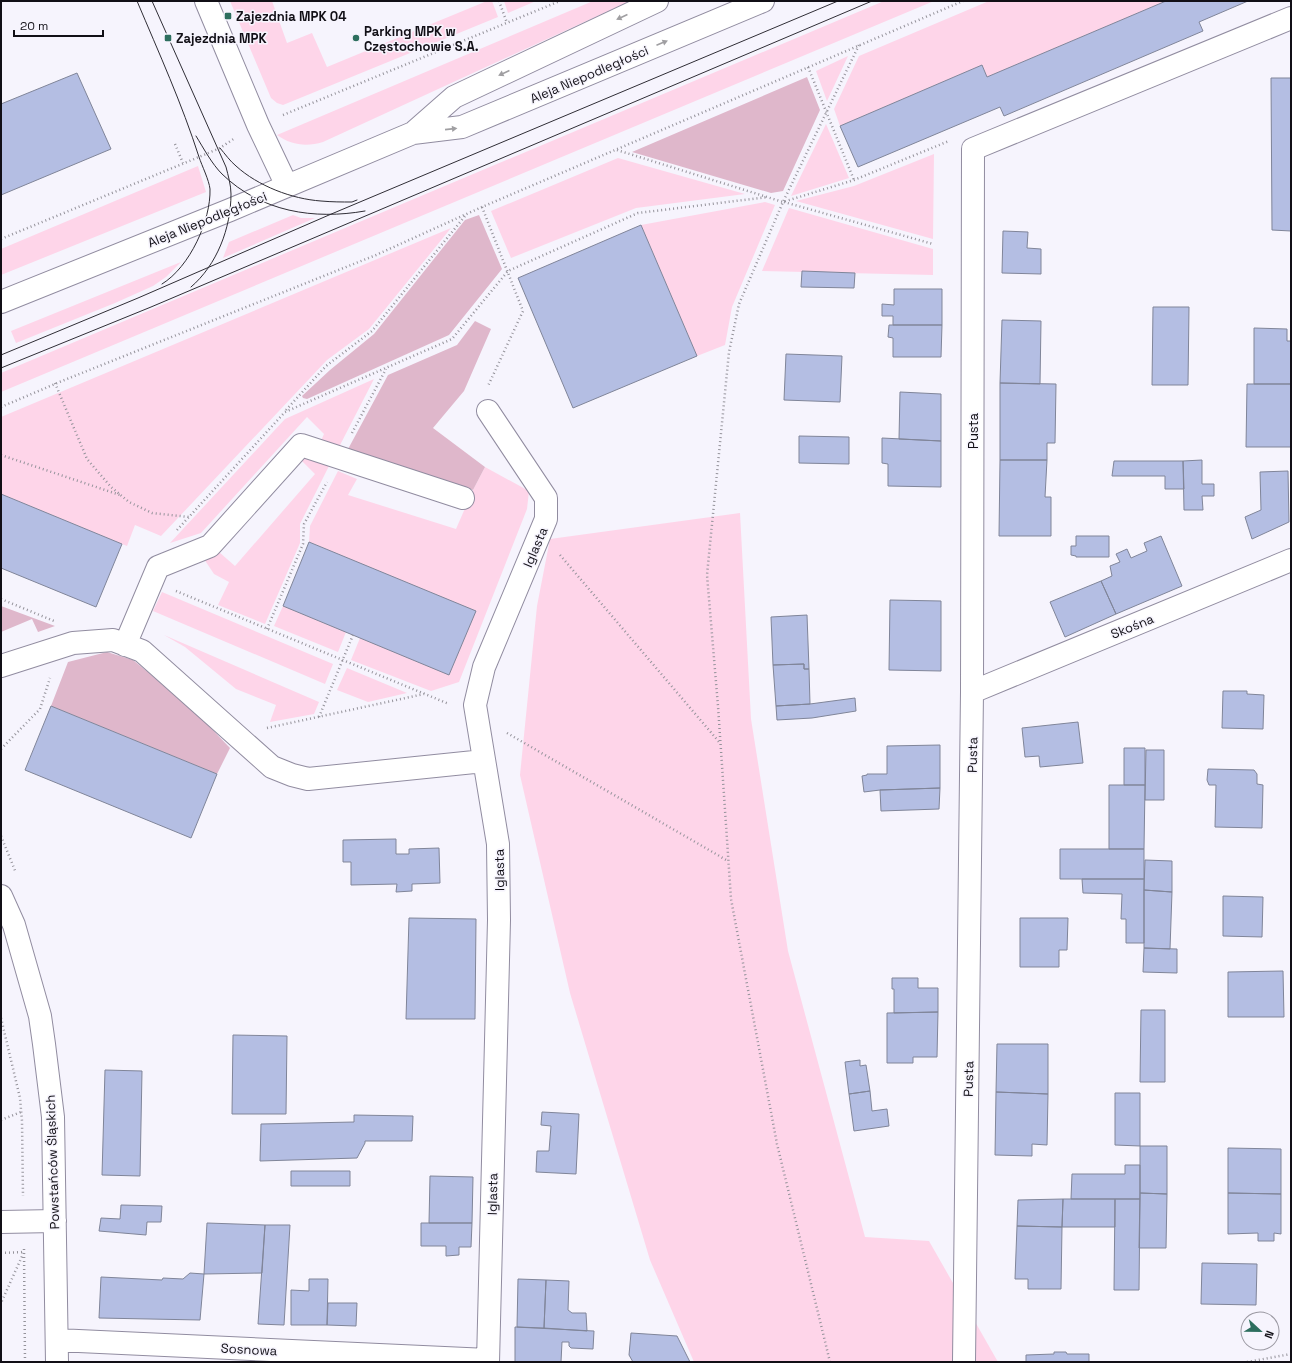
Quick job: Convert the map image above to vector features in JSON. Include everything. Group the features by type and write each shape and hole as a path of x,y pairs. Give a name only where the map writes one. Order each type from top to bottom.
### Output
{"street":[{"path":"206,1 258,125 287,186"},
{"name":"Aleja Niepodległości","path":"413,133 454,97 657,1"},
{"name":"Aleja Niepodległości","path":"1,302 230,210 413,133 462,127 763,1"},
{"path":"965,143 1291,18"},
{"name":"Pusta","path":"964,1362 972,692 965,143"},
{"name":"Iglasta","path":"488,410 546,498 546,520 484,667 475,705 498,844 499,920 488,1361"},
{"path":"125,645 158,567 210,546 302,445 463,498"},
{"name":"Skośna","path":"972,692 1291,560"},
{"path":"1,666 73,643 113,640 142,651 272,767 292,775 308,779 484,761"},
{"name":"Powstańców Śląskich","path":"1,896 14,925 40,1016 53,1117 57,1362"},
{"path":"1,1222 55,1221"},
{"name":"Sosnowa","path":"57,1340 488,1361"}],"path":[{"path":"499,1 507,23"},
{"path":"282,116 560,1"},
{"path":"1,406 376,255 465,215 963,1"},
{"path":"830,1362 777,1144 731,899 721,743 707,575 729,352 739,304 783,202 859,45"},
{"path":"808,67 854,180"},
{"path":"1,239 220,148 239,135"},
{"path":"783,202 965,143"},
{"path":"175,144 183,163"},
{"path":"616,150 783,202 933,244"},
{"path":"285,412 452,340 508,271 638,213 768,197"},
{"path":"482,208 523,311 482,400 488,410"},
{"path":"170,562 164,544 326,366 372,331 465,215"},
{"path":"267,629 303,544 304,524 386,368"},
{"path":"55,383 87,459 111,487 134,505 152,513 189,517"},
{"path":"1,455 121,496"},
{"path":"541,532 721,743"},
{"path":"152,581 477,716 728,861"},
{"path":"319,717 353,635"},
{"path":"236,734 425,694"},
{"path":"1,1018 20,1098 21,1112 24,1222 25,1362"},
{"path":"1,1120 21,1112"},
{"path":"1,1253 24,1252"},
{"path":"1,1303 24,1252"},
{"path":"1247,1362 1291,1354"}],"shaded area":[{"path":"230,1 272,1 287,43 312,33 327,67 487,1 492,1 498,17 283,105 277,103 271,98"},
{"path":"504,1 536,1 508,13"},
{"path":"593,1 630,1 323,142 305,145 293,143 277,135"},
{"path":"884,1 934,1 1,392 1,373"},
{"path":"989,1 1166,1 987,77 982,65 840,126 834,109 859,56"},
{"path":"848,56 827,101 816,71"},
{"path":"807,77 820,110 783,191 771,193 632,152"},
{"path":"826,124 849,178 791,196"},
{"path":"934,154 933,239 796,201 854,186"},
{"path":"618,158 745,194 636,208 511,258 491,211"},
{"path":"198,166 206,192 1,275 1,249"},
{"path":"765,202 775,205 732,307 725,345 697,356 641,225"},
{"path":"789,208 933,249 933,275 762,271"},
{"path":"293,215 301,218 315,218 223,258 229,242"},
{"path":"479,215 502,269 449,335 307,399 303,398 302,396 330,370 374,334 465,220"},
{"path":"451,228 369,329 327,360 161,536 135,525 127,546 1,494 1,417"},
{"path":"181,262 166,277 153,286 16,343 11,331"},
{"path":"475,321 491,329 464,391 433,428 485,467 473,490 347,451 388,375 457,345"},
{"path":"374,379 338,449 320,443 324,434 307,417 201,533 170,543 285,419"},
{"path":"309,454 331,462 300,524 300,543 265,624 218,605 229,582 214,574 202,556 219,552 235,566 315,474 302,461"},
{"path":"485,467 529,491 527,509 459,682 431,691 351,660 360,638 449,674 475,611 309,542 310,526 338,471 357,479 348,495 456,529"},
{"path":"740,513 751,719 788,951 865,1237 929,1241 998,1362 694,1362 650,1260 570,993 520,775 537,606 550,539"},
{"path":"162,592 333,664 325,684 153,611"},
{"path":"1,606 55,626 38,632 32,619 1,632"},
{"path":"283,606 346,632 338,652 274,626"},
{"path":"164,635 319,702 314,714 270,722 276,705 236,689 185,647"},
{"path":"107,652 133,660 207,724 230,748 217,774 51,706 68,662"},
{"path":"347,668 407,693 368,702 337,690"}],"building":[{"path":"1166,1 1248,1 1199,22 1203,31 1004,116 1000,107 858,167 840,126 982,65 987,77"},
{"path":"77,73 111,149 1,195 1,104"},
{"path":"1271,78 1291,78 1291,231 1272,230"},
{"path":"641,225 697,356 573,408 518,278"},
{"path":"1003,231 1028,232 1027,248 1041,249 1041,274 1002,273"},
{"path":"802,271 855,273 854,288 801,287"},
{"path":"894,289 942,289 942,325 893,325 893,316 882,316 882,304 894,305"},
{"path":"1153,307 1189,307 1188,385 1152,385"},
{"path":"1002,320 1041,321 1040,384 1000,383"},
{"path":"889,325 942,325 941,357 893,357 893,338 888,337"},
{"path":"1254,328 1287,329 1287,341 1291,341 1291,384 1254,384"},
{"path":"786,354 842,356 840,402 784,400"},
{"path":"1000,383 1056,384 1055,443 1047,443 1047,460 1000,460"},
{"path":"1247,384 1291,384 1291,447 1246,447"},
{"path":"900,392 941,394 941,441 899,439"},
{"path":"799,436 849,437 849,464 799,463"},
{"path":"882,438 941,441 941,487 888,486 888,464 882,463"},
{"path":"1000,460 1047,460 1045,497 1051,497 1051,536 999,536"},
{"path":"1202,460 1202,484 1214,484 1214,496 1202,496 1203,510 1184,510 1183,461"},
{"path":"1114,461 1183,461 1184,489 1165,489 1165,476 1112,476"},
{"path":"1288,471 1289,522 1252,539 1245,517 1261,510 1260,472"},
{"path":"1,494 122,544 96,607 1,568"},
{"path":"1076,536 1109,536 1109,557 1076,557 1071,555 1071,546 1076,546"},
{"path":"1161,536 1182,586 1116,614 1101,581 1112,576 1110,566 1120,562 1116,554 1127,549 1131,558 1147,551 1144,543"},
{"path":"309,542 476,611 449,675 283,606"},
{"path":"1101,581 1116,614 1065,637 1050,602"},
{"path":"890,600 941,601 941,671 889,670"},
{"path":"807,615 809,669 804,669 804,664 773,665 771,617"},
{"path":"804,664 804,669 809,669 810,704 776,706 773,665"},
{"path":"1223,691 1247,691 1247,694 1264,695 1263,729 1222,728"},
{"path":"855,698 856,711 812,718 777,720 776,706 810,704"},
{"path":"51,706 217,774 191,838 25,770"},
{"path":"1078,722 1083,763 1040,767 1039,756 1025,757 1022,728"},
{"path":"940,745 940,788 864,792 862,776 867,774 887,774 887,746"},
{"path":"1124,748 1145,748 1145,785 1124,785"},
{"path":"1146,750 1164,750 1164,800 1145,800"},
{"path":"1208,769 1254,770 1257,774 1257,784 1263,785 1262,828 1215,827 1216,785 1209,785 1207,780"},
{"path":"1109,785 1145,785 1144,849 1109,849"},
{"path":"940,788 939,809 881,811 880,790"},
{"path":"396,839 396,854 409,854 409,849 439,848 440,883 412,884 412,891 396,892 397,884 351,885 351,862 343,862 343,840"},
{"path":"1060,849 1144,849 1144,879 1060,879"},
{"path":"1145,860 1172,861 1172,892 1144,890"},
{"path":"1082,879 1144,879 1144,943 1126,943 1126,919 1121,919 1122,894 1083,893"},
{"path":"1144,890 1172,892 1170,949 1144,948"},
{"path":"1223,896 1263,897 1262,937 1223,936"},
{"path":"409,918 476,919 475,1019 406,1019"},
{"path":"1020,918 1068,918 1067,950 1059,950 1059,967 1020,967"},
{"path":"1144,948 1177,949 1177,973 1143,972"},
{"path":"1283,971 1284,1017 1228,1017 1228,972"},
{"path":"892,978 918,978 918,988 938,988 938,1012 894,1013 894,989 892,989"},
{"path":"1141,1010 1165,1010 1165,1082 1140,1082"},
{"path":"938,1012 937,1057 913,1057 913,1063 887,1063 887,1013"},
{"path":"233,1035 287,1036 286,1114 232,1114"},
{"path":"997,1044 1048,1044 1048,1094 996,1092"},
{"path":"860,1060 860,1066 866,1065 870,1091 849,1094 845,1062"},
{"path":"105,1070 142,1071 140,1176 102,1175"},
{"path":"870,1091 872,1111 887,1109 889,1126 854,1131 849,1094"},
{"path":"996,1092 1048,1094 1047,1145 1032,1144 1032,1156 995,1155"},
{"path":"1115,1093 1140,1093 1140,1146 1115,1145"},
{"path":"542,1112 579,1114 576,1174 536,1172 537,1151 549,1151 551,1126 541,1125"},
{"path":"354,1115 413,1116 412,1141 365,1141 357,1158 260,1161 261,1124 354,1122"},
{"path":"1140,1146 1167,1146 1167,1194 1140,1193"},
{"path":"1228,1148 1281,1149 1281,1194 1228,1193"},
{"path":"1125,1165 1140,1165 1140,1199 1071,1199 1072,1174 1125,1174"},
{"path":"291,1171 350,1171 350,1186 291,1186"},
{"path":"430,1176 473,1177 472,1223 429,1223"},
{"path":"1140,1193 1167,1194 1166,1248 1139,1248"},
{"path":"1228,1193 1281,1194 1281,1234 1274,1233 1274,1241 1258,1241 1258,1233 1228,1234"},
{"path":"1063,1199 1115,1199 1115,1227 1062,1227"},
{"path":"1063,1199 1062,1227 1017,1226 1018,1200"},
{"path":"1115,1199 1140,1199 1139,1290 1114,1290"},
{"path":"121,1205 162,1206 161,1222 147,1222 146,1235 99,1231 101,1218 120,1219"},
{"path":"207,1223 265,1225 262,1273 204,1274"},
{"path":"421,1223 472,1223 471,1247 459,1247 459,1255 446,1256 446,1246 421,1246"},
{"path":"265,1225 290,1225 284,1325 258,1324"},
{"path":"1017,1226 1062,1227 1061,1289 1028,1289 1028,1279 1015,1279"},
{"path":"1202,1263 1257,1264 1256,1305 1201,1304"},
{"path":"190,1273 204,1274 200,1320 99,1318 101,1277 162,1280 163,1278 183,1279"},
{"path":"309,1279 328,1279 327,1325 291,1325 291,1290 309,1291"},
{"path":"518,1279 546,1280 544,1328 517,1327"},
{"path":"546,1280 569,1281 568,1310 572,1313 586,1313 587,1331 544,1328"},
{"path":"328,1303 357,1303 356,1326 327,1325"},
{"path":"515,1327 594,1331 593,1349 571,1348 569,1346 569,1342 562,1342 561,1362 515,1362"},
{"path":"631,1333 677,1336 690,1362 633,1362 629,1355"},
{"path":"1054,1352 1066,1352 1067,1354 1089,1354 1089,1362 1026,1362 1026,1355 1054,1354"}],"tram line":[{"path":"137,1 178,98 210,189 207,215 197,242 190,255 181,266 162,284"},
{"path":"152,1 226,167 231,194 228,220 221,245 208,268 191,287"},
{"path":"1,355 838,1"},
{"path":"1,368 151,307 872,1"},
{"path":"196,136 211,161 222,174 237,187 271,205 308,213 346,214 365,211"},
{"path":"220,148 232,162 254,180 276,190 310,200 344,202 352,202 357,200"}],"place":[{"name":"Zajezdnia MPK 04","path":"228,16"},
{"name":"Zajezdnia MPK","path":"168,38"},
{"name":"Parking MPK w Częstochowie S.A.","path":"356,38"}]}
